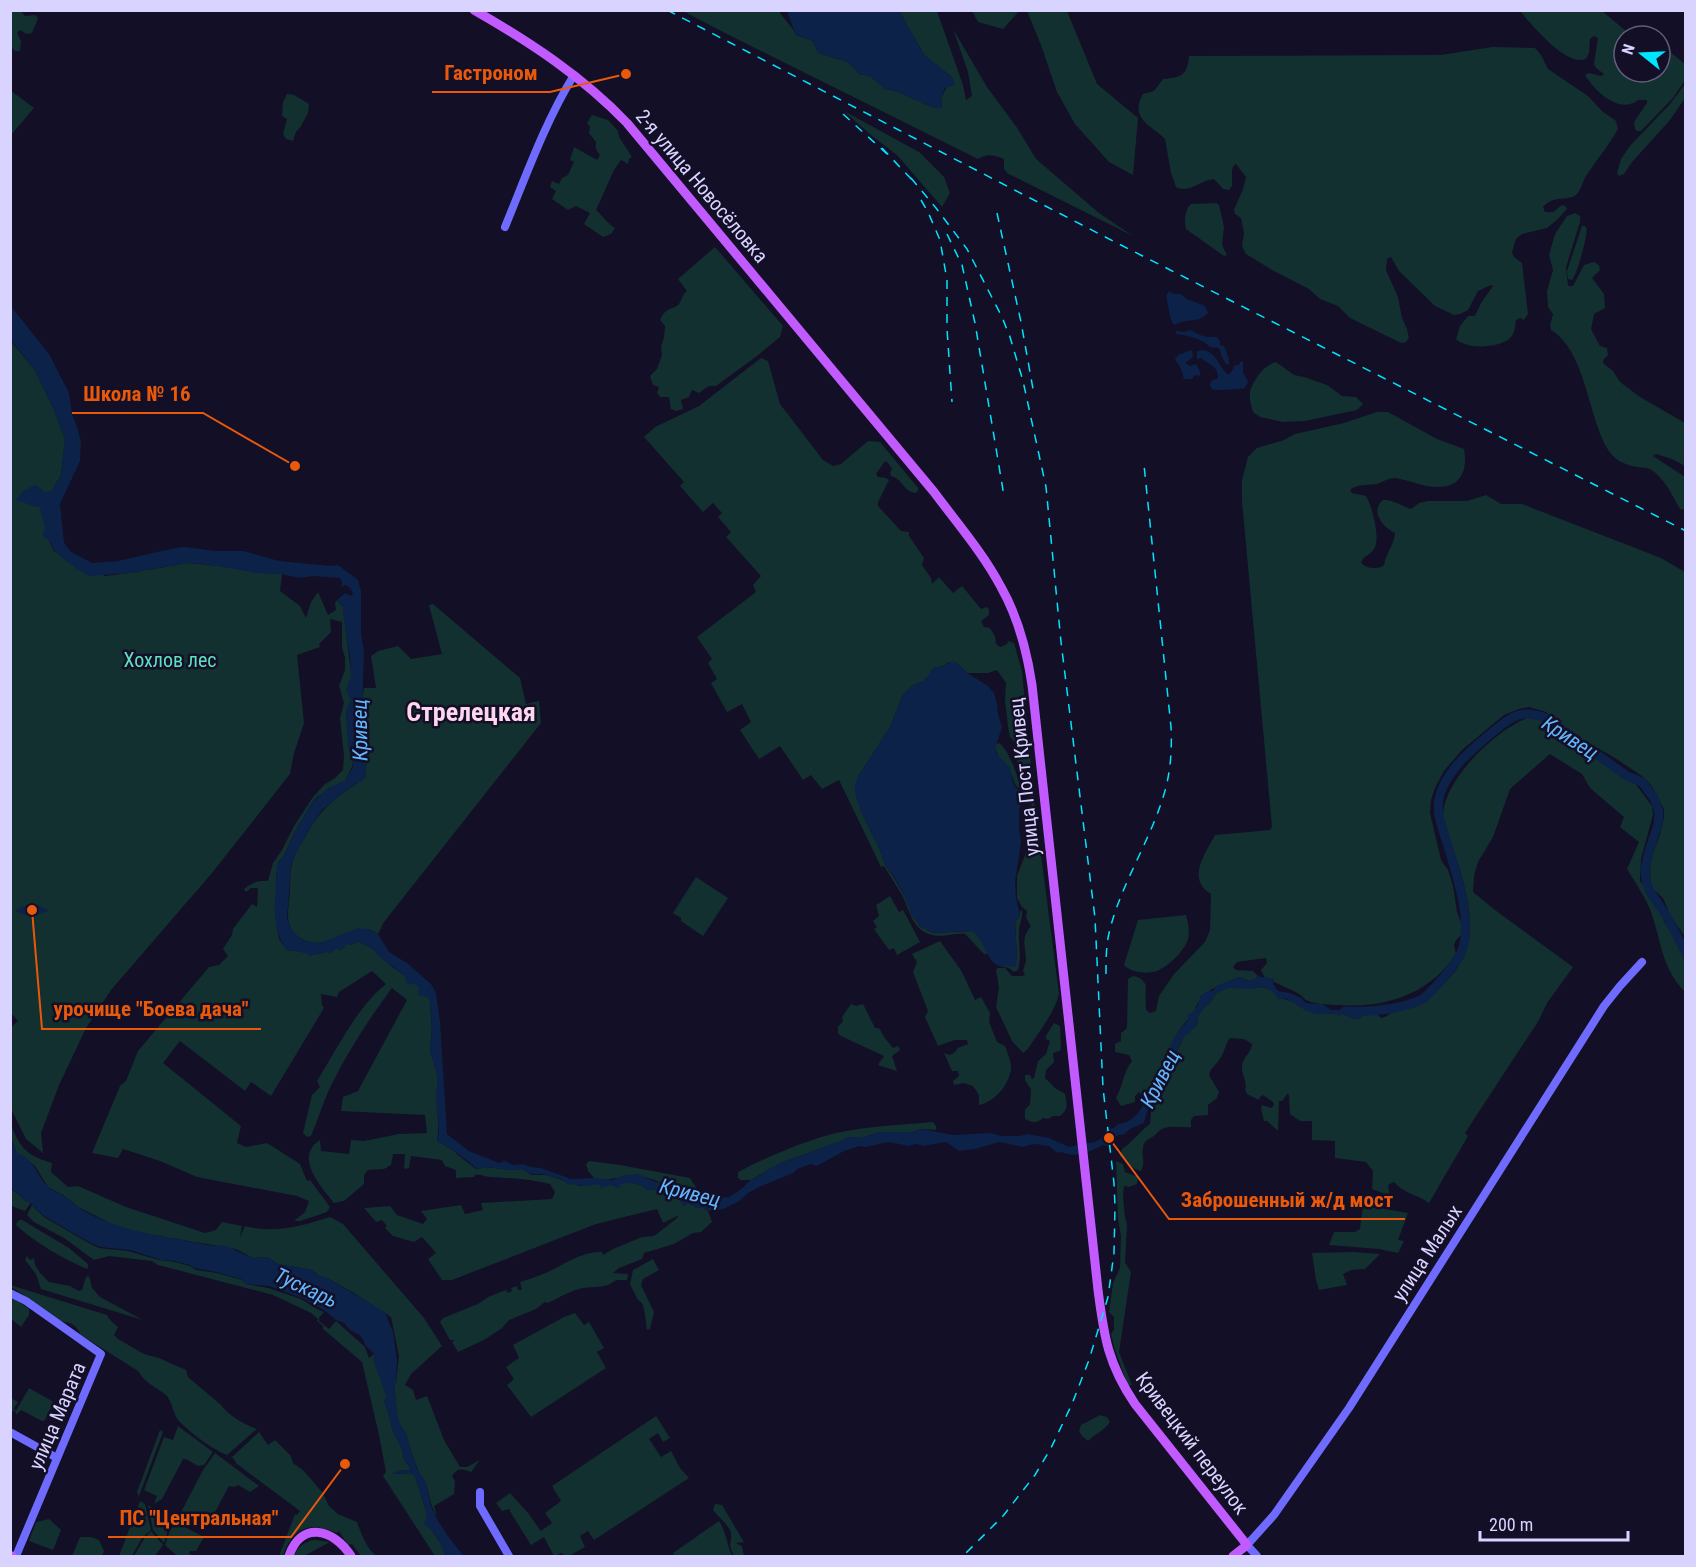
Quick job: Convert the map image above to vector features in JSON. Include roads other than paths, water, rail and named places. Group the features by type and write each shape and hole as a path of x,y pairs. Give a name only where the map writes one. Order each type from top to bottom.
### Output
{"main road":[{"name":"2-я улица Новосёловка","path":"474,10 538,50 574,75 604,100 633,131 873,417"},
{"name":"улица Пост Кривец","path":"873,417 934,492 988,565 1007,597 1024,642 1032,685 1087,1181"},
{"name":"Кривецкий переулок","path":"1087,1181 1102,1321 1111,1362 1122,1385 1135,1404 1247,1545"},
{"path":"289,1557 292,1547 299,1538 314,1532 335,1539 351,1557"},
{"name":"улица Малых","path":"1233,1557 1247,1545"}],"street":[{"path":"505,227 546,128 574,75"},
{"name":"улица Малых","path":"1247,1545 1274,1515 1318,1453 1604,1006 1642,962"},
{"name":"улица Марата","path":"10,1293 33,1306 101,1354 13,1556"},
{"path":"10,1432 57,1458"},
{"path":"480,1492 478,1501 480,1506 509,1557"},
{"path":"1247,1545 1257,1557"}],"water":[{"path":"787,11 899,11 925,56 952,77 955,85 945,88 941,98 942,108 934,108 896,91 885,89 870,76 859,74 848,62 818,53 813,41 796,35"},
{"path":"1169,291 1181,294 1205,306 1208,313 1199,319 1174,325 1166,296"},
{"path":"10,305 49,354 69,393 72,414 81,442 80,461 60,504 64,543 71,552 92,563 118,561 185,547 216,551 243,551 279,561 338,565 358,580 361,591 361,632 364,652 362,716 366,722 361,743 367,758 365,778 322,810 308,831 291,865 287,919 291,929 301,939 312,943 323,942 358,928 367,929 378,934 389,952 407,963 431,984 436,993 440,1022 447,1134 469,1151 499,1163 505,1161 513,1165 523,1164 541,1168 571,1179 613,1180 624,1175 639,1174 656,1182 669,1184 673,1188 685,1187 697,1194 720,1198 729,1197 751,1180 781,1163 849,1137 860,1138 880,1132 913,1132 921,1129 954,1135 991,1133 1000,1136 1020,1136 1027,1134 1049,1138 1069,1147 1101,1139 1106,1130 1132,1119 1137,1114 1170,1052 1174,1039 1188,1020 1187,1014 1195,1009 1200,997 1207,991 1213,991 1216,986 1239,977 1249,981 1258,976 1270,978 1274,979 1273,984 1278,991 1290,993 1306,1003 1322,1004 1331,1010 1352,1008 1363,1015 1353,1019 1343,1013 1339,1016 1314,1013 1285,998 1278,1000 1272,991 1265,988 1229,988 1216,993 1198,1016 1197,1025 1181,1042 1176,1054 1176,1063 1172,1063 1170,1078 1156,1089 1144,1123 1123,1135 1116,1136 1108,1146 1103,1145 1089,1152 1078,1154 1057,1153 1049,1146 1034,1144 1023,1147 999,1142 959,1151 946,1142 924,1146 889,1142 866,1147 860,1146 844,1151 817,1166 811,1164 797,1169 793,1173 759,1187 738,1202 723,1209 708,1211 689,1204 682,1206 681,1198 660,1190 647,1190 635,1184 621,1184 617,1188 611,1185 601,1188 600,1185 595,1184 588,1186 567,1184 561,1179 543,1174 532,1174 522,1169 486,1167 477,1169 437,1141 439,1119 437,1115 437,1074 430,1050 432,1029 428,997 418,995 419,988 415,983 411,985 407,983 404,975 373,949 358,941 345,945 339,950 337,948 330,954 326,952 309,956 306,953 287,950 277,930 275,909 277,864 283,858 293,835 312,803 328,788 345,781 353,767 349,750 346,712 351,700 346,690 351,677 350,657 343,607 337,600 345,593 351,596 353,593 345,585 341,588 340,578 313,576 299,578 188,563 129,573 90,576 65,560 54,550 50,541 42,536 45,528 40,507 16,500 24,490 36,485 45,492 52,491 61,475 65,439 35,370 11,340"},
{"path":"1191,330 1197,334 1218,338 1220,345 1225,348 1229,364 1227,365 1224,361 1218,348 1210,347 1185,335 1176,334 1176,331"},
{"path":"1191,350 1192,358 1185,363 1190,366 1196,364 1200,376 1195,375 1192,379 1184,379 1175,359 1178,355"},
{"path":"1203,350 1214,357 1227,374 1230,374 1235,365 1243,362 1243,372 1248,382 1244,389 1212,389 1211,381 1218,378 1218,374 1201,358 1197,359 1197,351"},
{"path":"952,661 988,686 994,693 1002,727 995,749 996,753 1010,768 1013,783 1023,793 1019,811 1021,842 1015,882 1020,916 1015,922 1017,959 1015,967 995,964 976,934 971,931 933,933 920,926 912,915 894,876 886,866 855,793 858,777 890,727 903,695 912,686 923,681 933,668 944,666"},
{"path":"28,904 36,904 48,911 32,915 15,911"},
{"name":"Тускарь","path":"10,1138 17,1153 23,1155 31,1163 48,1187 95,1216 144,1233 228,1247 254,1258 267,1257 278,1264 312,1270 385,1312 393,1332 397,1361 394,1386 400,1424 405,1432 417,1469 425,1480 434,1513 464,1556 445,1556 435,1534 424,1525 427,1514 415,1476 410,1473 392,1474 411,1469 404,1459 402,1449 392,1429 384,1401 387,1398 375,1365 374,1354 360,1335 302,1298 269,1286 246,1284 241,1279 216,1272 161,1260 130,1250 100,1247 87,1241 44,1216 11,1188"}],"waterway":[{"name":"Кривец","path":"1345,1011 1384,1010 1421,1000 1438,984 1458,959 1464,943 1465,915 1459,884 1440,822 1439,799 1446,780 1466,755 1515,716 1528,714 1546,718 1627,776 1642,782 1654,798 1659,812 1658,825 1645,868 1646,880 1649,890 1667,917 1686,953"}],"railway":[{"path":"667,10 1113,241 1686,531"},
{"path":"843,114 887,154"},
{"path":"882,148 915,183"},
{"path":"911,178 967,249 1002,317 1023,381 1046,487 1061,642 1095,918 1103,1088 1115,1207 1114,1253 1108,1297 1089,1360 1072,1404 1035,1475 1003,1516 963,1556"},
{"path":"921,200 940,240 947,280 947,329 952,402"},
{"path":"997,213 1033,389"},
{"path":"947,234 962,265 975,323 1004,496"},
{"path":"1106,974 1107,942 1113,919 1160,806 1168,780 1171,757 1171,727 1144,465"}],"place":[{"name":"Гастроном","path":"626,74"},
{"name":"Школа № 16","path":"295,466"},
{"name":"урочище \"Боева дача\"","path":"32,910"},
{"name":"Заброшенный ж/д мост","path":"1109,1138"},
{"name":"ПС \"Центральная\"","path":"345,1464"}],"district":[{"name":"Стрелецкая","path":"471,712"}],"park label":[{"name":"Хохлов лес","path":"170,660"}]}
